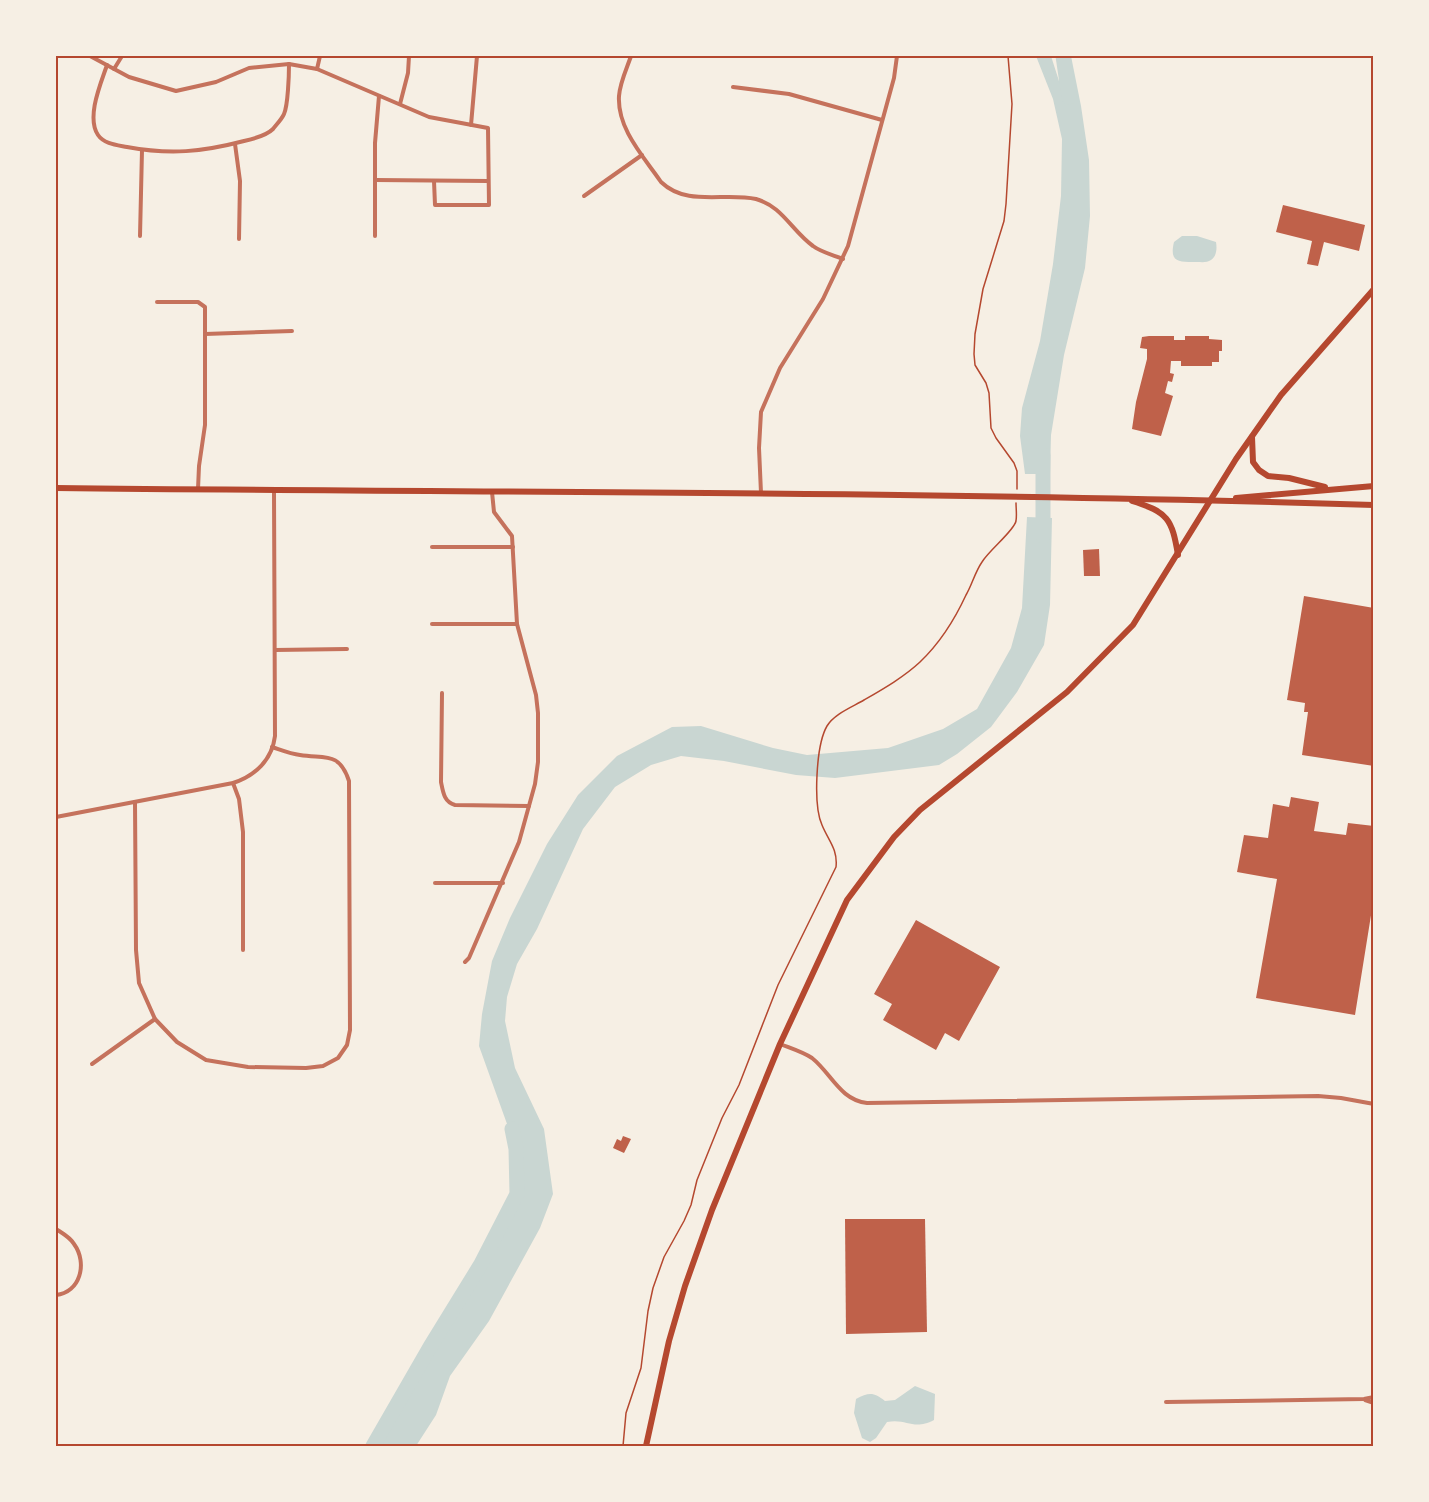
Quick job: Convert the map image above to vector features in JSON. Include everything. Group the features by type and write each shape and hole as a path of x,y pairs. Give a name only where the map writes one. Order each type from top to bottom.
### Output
{"main road":[{"path":"646,1446 669,1341 685,1286 719,1190 780,1044 847,900 894,837 921,810 1075,684 1133,625 1252,436 1281,395 1374,289"},
{"path":"1252,436 1253,462 1268,476 1289,478 1332,488"},
{"path":"1212,500 1374,486"},
{"path":"56,488 1082,498 1374,505"},
{"path":"1126,499 1155,508 1168,519 1174,532 1178,555"}],"street":[{"path":"90,56 129,77 176,91 216,82 249,68 289,64 317,69 429,117 488,128 489,205 435,205 434,181"},
{"path":"114,69 122,56"},
{"path":"317,69 320,56"},
{"path":"400,104 408,73 409,56"},
{"path":"471,125 477,56"},
{"path":"631,56 619,94 623,125 661,182 681,195 754,199 769,203 813,246 843,259"},
{"path":"761,494 759,448 761,412 780,368 823,299 848,246 897,56"},
{"path":"107,65 95,98 95,128 103,141 142,150 183,153 235,144 271,131 284,115 289,64"},
{"path":"733,87 789,94 882,120"},
{"path":"375,236 375,143 379,95"},
{"path":"235,144 240,181 239,239"},
{"path":"140,236 142,150"},
{"path":"584,196 642,155"},
{"path":"375,180 489,181"},
{"path":"157,302 202,304 205,308 206,425 199,466 198,490"},
{"path":"205,334 292,331"},
{"path":"56,817 233,783 247,778 267,760 275,736 274,491"},
{"path":"465,962 469,958 503,883 519,842 538,762 536,695 517,624 513,536 494,512 492,491"},
{"path":"432,547 513,547"},
{"path":"432,624 517,624"},
{"path":"275,650 347,649"},
{"path":"442,693 441,782 447,800 455,805 529,807"},
{"path":"135,802 136,950 139,983 156,1019 177,1042 206,1060 248,1067 322,1066 338,1058 347,1045 350,1029 349,781 345,768 335,759 300,755 272,747"},
{"path":"233,783 239,799 243,832 243,950"},
{"path":"435,883 503,883"},
{"path":"92,1064 156,1019"},
{"path":"780,1044 812,1058 847,1097 856,1102 1330,1096 1374,1104"},
{"path":"56,1229 69,1238 78,1250 81,1274 72,1289 67,1293 56,1295"},
{"path":"1166,1402 1364,1399 1374,1396"},
{"path":"1364,1399 1374,1403"}],"path":[{"path":"1008,56 1012,105 1006,204 1004,221 983,289 974,354 975,365 986,383 992,428 1017,471 1017,491"},
{"path":"622,1446 626,1413 641,1368 648,1311 660,1267 687,1213 697,1180 722,1118 740,1085 777,985 836,867 837,857 834,847 821,823 817,790 821,746 828,726 835,717 918,664 940,642 953,623 981,563 992,548 1013,528 1016,521 1016,501"}],"shaded area":[{"path":"1036,56 1051,56 1059,81 1064,81 1067,76 1065,56 1071,56 1089,160 1090,216 1085,268 1064,355 1051,435 1050,474 1025,474 1020,436 1022,408 1040,341 1053,264 1061,196 1062,139 1053,99"},
{"path":"1182,236 1197,236 1216,242 1214,256 1206,262 1177,260 1173,254 1174,242"},
{"path":"1027,517 1052,518 1050,605 1044,645 1017,692 991,727 957,754 939,765 835,778 796,775 724,761 681,756 651,765 615,787 583,829 537,929 517,964 507,997 505,1021 515,1068 544,1129 553,1194 540,1228 489,1321 450,1376 436,1415 416,1446 378,1446 424,1370 430,1347 481,1264 517,1194 516,1149 479,1046 482,1014 492,961 510,918 547,844 578,795 617,756 672,727 701,726 773,748 807,755 888,748 943,729 977,709 1011,648 1022,608"},
{"path":"915,1386 935,1394 934,1420 921,1424 887,1422 876,1438 870,1442 862,1438 854,1413 856,1399 871,1394 885,1401 895,1400"}],"building":[{"path":"1283,205 1365,225 1359,251 1324,242 1318,266 1307,264 1312,241 1276,232"},
{"path":"1174,336 1174,340 1185,340 1185,336 1209,336 1209,339 1222,340 1219,362 1212,362 1212,366 1181,366 1181,361 1171,361 1170,373 1174,374 1172,382 1168,381 1165,393 1173,396 1161,436 1132,429 1147,359 1147,349 1140,348 1142,337"},
{"path":"1099,549 1100,576 1084,576 1083,550"},
{"path":"1304,596 1374,608 1374,766 1302,755 1308,712 1304,712 1305,703 1287,700"},
{"path":"1291,797 1319,802 1314,831 1346,835 1348,823 1374,826 1374,909 1372,909 1355,1015 1256,998 1277,879 1237,872 1244,835 1268,838 1273,804 1289,807"},
{"path":"916,920 1000,967 959,1041 945,1033 936,1050 883,1020 892,1004 874,994"},
{"path":"623,1136 631,1139 624,1153 613,1148 617,1139 621,1141"},
{"path":"845,1219 925,1219 927,1332 846,1334"}],"waterway":[{"path":"1063,56 1069,97"},
{"path":"1043,455 1043,536"},
{"path":"373,1446 481,1264 517,1194 516,1149 512,1129"}]}
